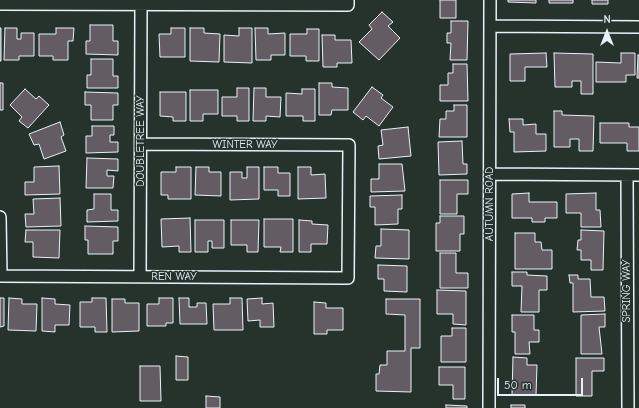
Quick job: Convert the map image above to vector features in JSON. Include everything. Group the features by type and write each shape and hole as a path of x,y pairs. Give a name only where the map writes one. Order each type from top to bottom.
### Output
{"street":[{"name":"AUTUMN ROAD","path":"489,408 490,0"},
{"path":"0,4 142,5 348,3"},
{"name":"DOUBLETREE WAY","path":"140,277 142,5"},
{"path":"490,26 639,27"},
{"name":"WINTER WAY","path":"140,144 349,146 348,278"},
{"path":"490,174 639,174"},
{"name":"SPRING WAY","path":"627,174 628,408"},
{"path":"0,218 0,276"},
{"name":"REN WAY","path":"0,276 348,278"}],"building":[{"path":"440,0 456,0 456,18 440,18"},
{"path":"508,0 536,0 536,3 508,2"},
{"path":"549,0 573,0 573,3 549,3"},
{"path":"592,0 608,0 608,4 592,4"},
{"path":"382,12 393,22 388,26 400,38 379,60 359,42 372,29 369,25"},
{"path":"451,21 468,21 467,60 450,60 451,43 447,43 447,33 451,33"},
{"path":"90,25 113,25 113,41 118,41 118,55 86,54 86,41 90,41"},
{"path":"1,28 1,61 0,61"},
{"path":"5,28 17,28 17,39 21,39 21,33 34,33 34,56 19,56 19,60 4,60"},
{"path":"56,28 74,28 73,41 68,41 68,60 53,60 53,56 39,56 39,34 56,34"},
{"path":"171,28 185,28 185,57 160,57 159,34 171,34"},
{"path":"190,28 204,28 204,33 220,34 219,62 190,61"},
{"path":"239,28 252,28 252,63 224,62 224,35 239,36"},
{"path":"255,28 268,28 268,34 285,33 285,55 271,55 271,60 256,60"},
{"path":"307,29 319,29 319,61 306,61 306,56 290,56 290,34 307,34"},
{"path":"322,35 335,35 335,40 351,40 352,63 337,63 337,67 323,67"},
{"path":"546,53 547,67 525,67 525,81 510,81 510,54"},
{"path":"554,53 593,54 593,94 581,94 581,81 572,81 572,87 555,87"},
{"path":"621,53 635,53 635,75 626,75 626,82 596,82 596,62 621,63"},
{"path":"638,55 639,78 637,78"},
{"path":"91,59 113,59 113,76 118,76 118,88 87,88 87,75 91,75"},
{"path":"453,64 467,64 468,101 440,101 440,85 448,85 448,73 453,73"},
{"path":"0,83 3,83 3,110 0,110"},
{"path":"319,83 332,83 332,87 348,88 348,110 332,110 331,115 319,115"},
{"path":"372,87 383,95 381,98 393,107 379,126 366,116 363,120 353,112"},
{"path":"237,88 249,88 249,121 237,121 237,116 222,116 222,97 237,97"},
{"path":"254,88 266,88 266,97 281,97 280,117 266,116 266,121 253,121"},
{"path":"25,89 36,99 39,96 49,105 28,128 19,121 22,117 10,105"},
{"path":"302,89 315,89 315,121 303,121 303,116 286,116 286,93 302,94"},
{"path":"190,90 218,90 218,114 203,114 203,121 190,121"},
{"path":"85,92 118,93 118,105 113,105 113,120 91,120 91,105 85,105"},
{"path":"160,92 186,92 186,121 173,121 173,117 160,116"},
{"path":"454,105 467,105 467,137 439,137 440,119 446,119 446,111 454,111"},
{"path":"554,111 562,111 562,115 594,116 593,151 579,151 579,139 570,139 570,147 554,147"},
{"path":"509,119 523,119 523,125 536,124 536,134 546,134 546,151 514,152 514,132 510,132"},
{"path":"60,122 64,135 61,137 66,151 44,159 39,144 34,145 29,134"},
{"path":"600,123 629,123 629,127 639,127 639,151 627,151 627,143 600,143"},
{"path":"92,126 114,126 114,135 110,135 110,142 118,142 118,152 86,153 86,136 92,136"},
{"path":"408,127 411,156 379,159 378,146 383,145 381,130"},
{"path":"462,141 463,164 467,164 467,174 439,175 438,142"},
{"path":"87,158 118,159 118,171 107,170 107,176 114,176 113,188 86,188"},
{"path":"379,164 402,164 405,191 371,192 371,179 379,179"},
{"path":"59,166 60,194 25,195 25,182 34,182 34,167"},
{"path":"176,167 191,167 191,199 168,199 168,195 161,195 161,172 176,172"},
{"path":"196,167 209,167 209,172 221,172 221,196 195,195"},
{"path":"247,167 259,167 259,199 230,200 230,172 242,172 242,178 247,178"},
{"path":"264,167 278,167 278,173 290,173 290,196 278,196 278,190 264,190"},
{"path":"298,167 311,167 311,175 325,174 326,198 298,199"},
{"path":"440,180 468,180 468,194 457,194 457,214 440,214"},
{"path":"529,193 529,202 557,202 557,218 545,218 545,222 532,222 532,218 512,218 512,194"},
{"path":"596,193 596,210 600,210 601,227 581,227 581,213 566,213 566,194"},
{"path":"94,194 111,194 111,210 118,210 118,221 87,222 87,210 94,209"},
{"path":"402,195 402,209 398,209 398,224 375,225 375,207 370,207 370,196"},
{"path":"60,198 61,226 26,227 25,214 34,214 33,199"},
{"path":"440,216 464,216 464,234 460,234 460,251 436,251 436,223 440,223"},
{"path":"190,218 191,252 179,252 179,246 162,247 161,219"},
{"path":"264,219 293,219 293,252 280,252 281,247 264,247"},
{"path":"195,220 224,220 224,248 212,248 212,241 208,241 208,252 195,252"},
{"path":"231,220 259,220 258,252 247,252 247,245 231,245"},
{"path":"299,220 312,221 312,224 328,225 327,244 311,244 311,252 299,252"},
{"path":"85,226 118,227 118,241 113,241 113,254 88,254 88,240 85,240"},
{"path":"381,229 409,230 409,259 375,258 376,246 381,246"},
{"path":"26,230 60,230 59,258 33,257 33,242 25,242"},
{"path":"581,230 604,231 603,270 591,270 591,260 581,260 581,250 577,250 578,240 581,240"},
{"path":"515,233 535,233 535,242 541,242 542,250 552,250 552,269 515,269"},
{"path":"440,253 456,253 456,273 468,273 468,288 440,288"},
{"path":"378,265 407,266 407,292 384,291 384,279 378,279"},
{"path":"512,272 527,272 527,275 547,276 547,290 539,290 539,312 521,312 522,286 512,286"},
{"path":"569,275 578,275 578,279 590,279 591,297 604,297 605,311 573,312 573,283 570,283"},
{"path":"437,290 466,291 466,325 453,324 453,314 437,314"},
{"path":"0,298 4,298 4,326 0,327"},
{"path":"9,298 22,299 22,304 37,304 36,331 8,330"},
{"path":"42,298 55,299 55,304 70,305 69,325 55,325 55,332 42,331"},
{"path":"92,298 106,298 107,332 95,332 95,327 80,327 80,302 92,302"},
{"path":"159,298 173,298 173,323 166,323 166,326 147,326 147,304 159,304"},
{"path":"179,298 189,298 189,307 197,307 197,303 206,303 207,324 180,324"},
{"path":"230,298 242,298 243,330 214,330 213,304 230,304"},
{"path":"262,298 262,304 273,303 274,327 260,327 260,320 248,321 247,299"},
{"path":"112,299 125,299 125,303 139,303 139,331 112,332"},
{"path":"386,299 420,299 420,348 411,348 411,392 376,391 376,374 379,374 380,365 387,365 387,351 405,351 405,315 386,314"},
{"path":"314,302 326,303 326,308 343,308 343,330 327,330 327,334 314,334"},
{"path":"605,314 605,327 599,327 602,354 581,354 581,315"},
{"path":"512,315 534,315 534,330 539,330 539,342 529,342 530,354 515,354 515,332 512,332"},
{"path":"452,328 466,328 466,362 441,362 441,336 452,336"},
{"path":"176,356 188,357 188,380 176,380"},
{"path":"513,357 527,358 527,365 537,365 536,395 512,395"},
{"path":"576,358 604,358 604,371 592,371 592,396 576,396"},
{"path":"140,366 160,366 161,401 140,401"},
{"path":"439,367 465,367 465,399 453,399 453,385 439,385"},
{"path":"206,396 220,397 220,408 206,408"},
{"path":"446,405 467,406 467,408 446,408"},
{"path":"511,405 525,405 525,408 511,408"}]}
